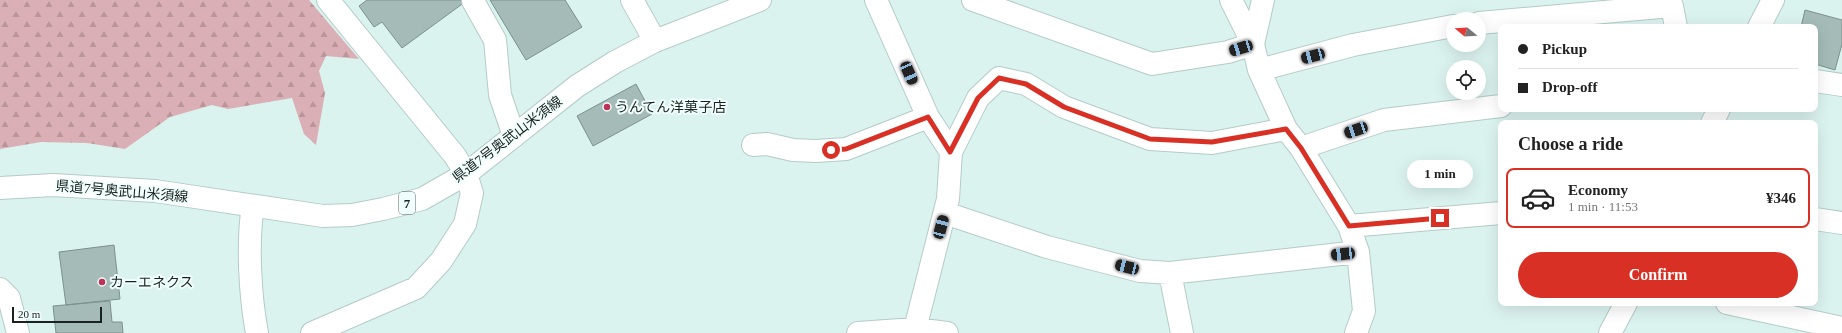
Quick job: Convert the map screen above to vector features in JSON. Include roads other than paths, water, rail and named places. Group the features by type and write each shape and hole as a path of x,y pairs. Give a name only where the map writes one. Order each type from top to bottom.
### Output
{"street":[{"path":"312,333 416,288 441,261 465,224 472,193 466,174 455,156 328,0"},
{"path":"632,0 655,41"},
{"name":"県道7号奥武山米須線","path":"0,188 53,185 155,191 323,216 352,215 422,199 466,174 577,86 615,62 655,41 760,0"},
{"path":"876,0 928,117 950,152"},
{"path":"973,0 1152,64 1228,52 1253,44"},
{"path":"1231,0 1253,44 1260,70 1286,129 1301,148 1349,226 1358,252 1364,311 1356,333"},
{"path":"1253,44 1263,0"},
{"path":"1761,24 1773,0"},
{"path":"473,1 495,40 500,95 514,136"},
{"path":"1486,22 1675,3 1676,24"},
{"path":"1260,70 1353,45 1446,27"},
{"path":"915,329 948,199 950,152 978,98 999,78 1026,84 1064,107 1150,139 1212,142 1286,129"},
{"path":"1818,81 1842,85"},
{"path":"1301,148 1384,120 1498,106"},
{"path":"753,145 767,144 793,150 816,151 846,149 928,117"},
{"path":"253,206 250,227 253,314 257,333"},
{"path":"945,213 1047,247 1140,271 1170,273 1358,252"},
{"path":"1349,226 1498,213"},
{"path":"1818,219 1842,223"},
{"path":"1170,273 1182,333"},
{"path":"0,289 9,298 18,333"},
{"path":"1610,333 1624,306"},
{"path":"1740,306 1842,328"},
{"path":"858,333 915,329 947,333"}],"place":[{"name":"うんてん洋菓子店","path":"607,107"},
{"name":"カーエネクス","path":"102,282"}]}
